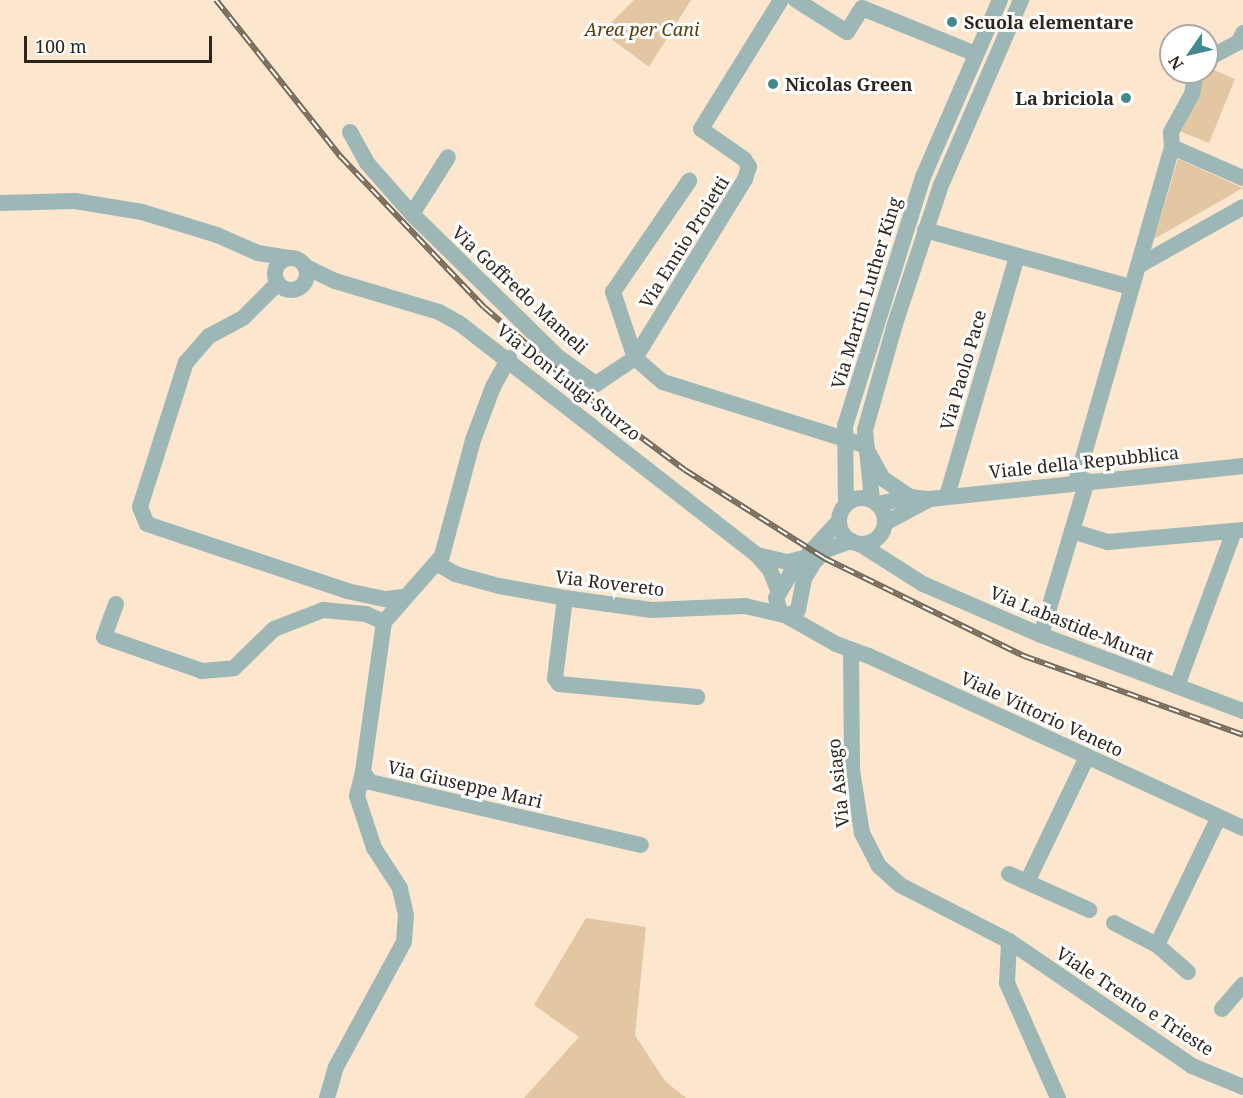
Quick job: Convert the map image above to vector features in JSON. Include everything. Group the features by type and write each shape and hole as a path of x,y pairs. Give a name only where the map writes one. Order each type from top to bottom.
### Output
{"street":[{"name":"Via Ennio Proietti","path":"635,358 745,179 749,167 744,159 701,129 781,0"},
{"path":"796,0 847,32 862,8 976,54"},
{"name":"Via Martin Luther King","path":"846,504 845,426 910,215 956,100 1000,0"},
{"name":"Via Martin Luther King","path":"874,502 864,445 895,324 925,230 1021,0"},
{"path":"1219,53 1239,42 1243,33"},
{"path":"1041,634 1072,531 1081,481 1131,287 1172,147 1171,132 1192,94 1194,84"},
{"path":"956,100 974,109"},
{"name":"Via Goffredo Mameli","path":"350,132 367,163 412,214 558,357 596,384 635,358"},
{"path":"1172,147 1243,178"},
{"path":"412,214 448,157"},
{"path":"688,180 613,292 635,358 663,382 845,442 864,445"},
{"name":"Via Don Luigi Sturzo","path":"0,202 44,200 142,212 218,235 258,253 291,258 306,275 335,281 439,312 509,358 757,555 770,570 779,592"},
{"path":"1138,266 1243,207"},
{"path":"925,230 1131,287"},
{"name":"Via Don Luigi Sturzo","path":"258,253 277,279 292,290 306,275"},
{"name":"Via Paolo Pace","path":"947,496 1017,256"},
{"path":"291,258 281,262 277,279 243,318 209,336 186,362 140,507 147,524 346,591 386,599 403,597"},
{"path":"323,610 366,614 384,622 403,597 438,564 473,440 493,387 509,358"},
{"name":"Viale della Repubblica","path":"864,445 882,478 909,497"},
{"name":"Viale della Repubblica","path":"874,502 909,497 930,499 1081,481 1243,466"},
{"path":"884,528 873,541 826,550 815,561 804,579 802,604 794,614 783,615 775,605 779,592 800,559 839,521 846,504 858,498 874,502 884,528 891,563"},
{"name":"Viale della Repubblica","path":"884,528 930,499"},
{"path":"839,521 843,533 856,543"},
{"path":"1072,531 1108,542 1239,531 1177,686"},
{"name":"Via Labastide-Murat","path":"856,543 923,584 1041,634 1243,711"},
{"name":"Via Don Luigi Sturzo","path":"757,555 788,562 800,559"},
{"name":"Via Rovereto","path":"438,564 455,574 488,583 565,598 651,610 745,606 783,615"},
{"path":"116,604 104,637 183,667 218,672 234,668 274,629 323,610 346,591"},
{"path":"343,612 351,603 346,591"},
{"path":"565,598 555,678 559,684 697,697"},
{"path":"802,604 823,638"},
{"name":"Viale Vittorio Veneto","path":"783,615 823,638 1243,828"},
{"name":"Via Giuseppe Mari","path":"384,622 363,772 370,782 641,846"},
{"name":"Via Asiago","path":"851,650 852,770 862,833 879,866 900,885 1009,941"},
{"path":"1028,880 1087,757"},
{"path":"327,1098 336,1066 404,942 406,915 400,888 374,848 359,804 363,772"},
{"path":"1157,945 1219,817"},
{"path":"1009,874 1028,880 1089,910"},
{"path":"1113,923 1157,945 1188,972"},
{"path":"1009,941 1006,983 1058,1098"},
{"name":"Viale Trento e Trieste","path":"1009,941 1192,1066 1243,1087"},
{"path":"1222,1009 1243,985"}],"green space":[{"name":"Area per Cani","path":"634,0 691,0 649,67 602,32"},
{"path":"1219,72 1235,79 1209,143 1177,130 1196,84 1219,84"},
{"path":"1178,159 1243,188 1154,239"},
{"path":"586,918 646,927 635,1035 665,1081 686,1098 524,1098 579,1037 534,1005"}],"railway":[{"path":"216,0 341,157 484,307 591,400 685,470 824,558 1024,656 1243,735"}],"place":[{"name":"Scuola elementare","path":"952,22"},
{"name":"Nicolas Green","path":"773,84"},
{"name":"La briciola","path":"1126,98"}]}
